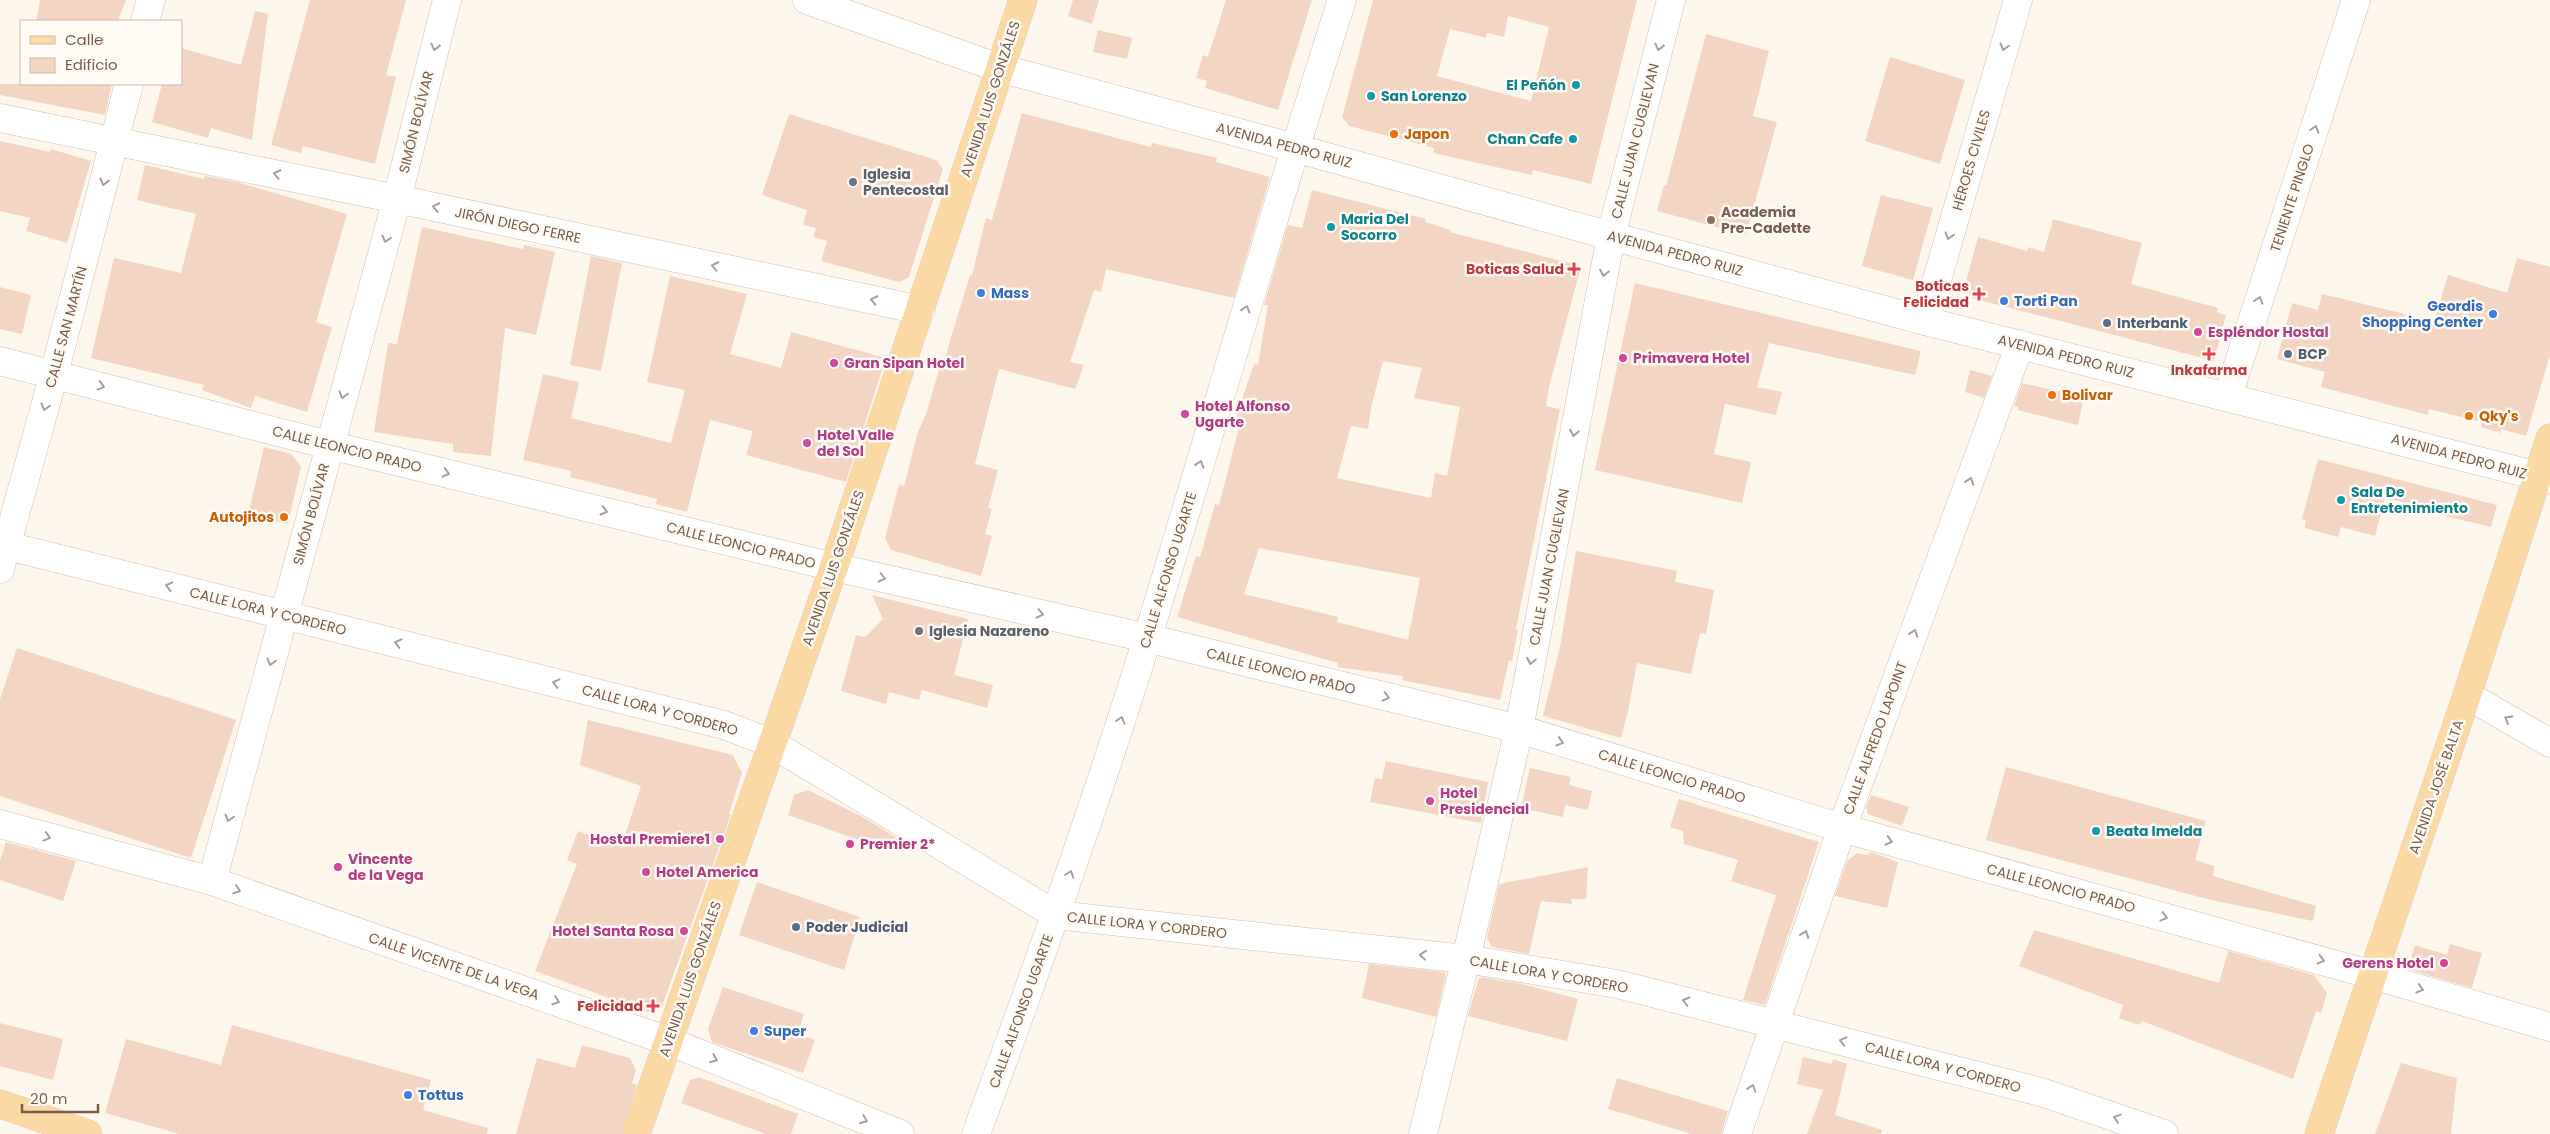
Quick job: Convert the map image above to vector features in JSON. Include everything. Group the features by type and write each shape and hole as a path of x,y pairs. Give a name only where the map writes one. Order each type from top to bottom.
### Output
{"main road":[{"name":"AVENIDA LUIS GONZÁLES","path":"636,1134 834,567 1023,0"},
{"name":"AVENIDA JOSÉ BALTA","path":"2319,1134 2467,695 2543,478 2550,438"},
{"path":"0,1104 88,1134"}],"street":[{"path":"145,20 151,0"},
{"name":"SIMÓN BOLÍVAR","path":"212,882 397,199 447,0"},
{"name":"AVENIDA PEDRO RUIZ","path":"807,0 999,68 1925,320 2543,478"},
{"name":"CALLE ALFONSO UGARTE","path":"976,1134 1056,915 1147,638 1295,148 1342,0"},
{"name":"CALLE JUAN CUGLIEVAN","path":"1423,1134 1466,959 1518,730 1611,236 1670,0"},
{"name":"HÉROES CIVILES","path":"1925,320 2018,0"},
{"name":"TENIENTE PINGLO","path":"2228,396 2356,0"},
{"name":"CALLE SAN MARTÍN","path":"2,553 54,374 129,85"},
{"name":"JIRÓN DIEGO FERRE","path":"0,118 397,199 921,310"},
{"name":"CALLE ALFREDO LAPOINT","path":"1736,1134 1842,828 2020,344"},
{"name":"CALLE LEONCIO PRADO","path":"0,361 330,445 834,567 1147,638 1518,730 1842,828 2373,975 2550,1027"},
{"name":"CALLE LORA Y CORDERO","path":"2,553 284,615 724,725 771,743 1056,915 1466,959 1617,984 2041,1092 2164,1134"},
{"path":"2467,695 2550,743"},
{"name":"CALLE VICENTE DE LA VEGA","path":"0,824 212,882 668,1041 900,1134"}],"building":[{"path":"40,0 126,0 118,20 36,20"},
{"path":"310,0 406,0 386,75 396,77 375,164 303,146 301,153 271,145"},
{"path":"1073,0 1099,0 1092,24 1068,16"},
{"path":"1226,0 1312,0 1278,110 1205,88 1207,81 1196,78 1203,55 1208,57"},
{"path":"1373,0 1637,0 1591,184 1533,170 1532,175 1433,153 1434,148 1349,126 1342,117","holes":["1508,16 1549,27 1531,101 1437,76 1450,29 1486,38 1487,33 1504,37"]},
{"path":"255,11 268,14 252,140 211,128 208,138 152,122 162,85 182,85 182,48 241,65"},
{"path":"1098,30 1132,38 1127,59 1093,52"},
{"path":"1706,34 1769,51 1753,116 1777,122 1746,235 1657,211 1664,185 1666,186"},
{"path":"1890,57 1965,80 1940,164 1865,141"},
{"path":"0,84 112,85 105,115 0,95"},
{"path":"1022,113 1151,147 1152,143 1217,158 1216,162 1270,177 1234,298 1106,269 1101,292 1094,290 1070,362 1084,365 1075,389 999,369 975,464 998,470 988,508 992,509 985,534 992,536 981,576 891,550 885,538 899,484 904,486 918,432 926,414 941,363 943,364 970,275 972,275 986,218 992,220"},
{"name":"Iglesia Pentecostal","path":"789,114 936,160 943,169 909,277 899,282 821,261 827,241 813,237 816,228 803,225 807,210 762,195"},
{"path":"0,141 50,152 51,149 91,161 67,243 26,231 30,218 0,211"},
{"path":"145,165 204,179 205,176 237,182 347,214 316,322 332,327 307,412 255,396 251,408 202,390 204,385 91,358 114,258 181,273 196,214 137,200"},
{"path":"1312,190 1426,219 1425,222 1451,230 1450,232 1581,266 1549,387 1546,406 1560,409 1516,629 1518,630 1512,661 1509,660 1500,700 1402,680 1403,676 1337,667 1338,663 1177,617 1196,556 1200,557 1215,504 1219,505 1239,428 1235,427 1239,408 1254,364 1258,365 1268,305 1264,305 1288,225 1302,228","holes":["1383,361 1422,368 1414,398 1460,407 1447,476 1435,473 1431,498 1337,478 1351,426 1368,429 1371,408","1259,548 1420,578 1408,640 1337,622 1338,617 1244,594"]},
{"path":"1881,195 1933,208 1913,280 1862,266"},
{"path":"2053,219 2142,243 2131,284 2218,308 2217,312 2226,315 2214,361 1972,298 1965,285 1978,237 2027,251 2028,247 2044,252"},
{"path":"422,227 523,249 524,245 555,252 536,335 505,328 491,456 453,452 453,444 374,432 388,343 397,344"},
{"path":"591,256 622,263 601,371 570,365"},
{"path":"2517,258 2550,267 2550,355 2526,436 2501,429 2501,433 2481,427 2482,422 2429,409 2428,415 2321,387 2325,372 2277,359 2292,303 2318,310 2322,294 2434,321 2448,275 2507,293"},
{"path":"670,276 747,294 730,354 781,368 791,332 886,358 846,482 746,455 753,431 710,420 687,512 656,504 657,499 570,477 571,471 523,460 543,374 579,382 571,418 671,443 685,390 647,382"},
{"path":"1635,283 1921,351 1915,375 1769,343 1757,387 1782,392 1776,415 1725,404 1714,454 1751,462 1742,503 1595,470"},
{"path":"0,287 31,295 22,334 0,329"},
{"path":"1970,370 1992,376 1984,398 1965,392"},
{"path":"2022,383 2084,397 2078,425 2018,410 2018,407 2014,406"},
{"path":"264,447 291,454 301,466 288,524 248,515"},
{"name":"Sala De Entretenimiento","path":"2318,459 2497,505 2491,527 2432,513 2432,509 2385,498 2375,536 2341,527 2338,537 2305,528 2306,520 2302,519"},
{"path":"1576,551 1677,571 1675,582 1714,590 1706,634 1700,633 1691,674 1637,663 1621,738 1543,716 1560,647"},
{"path":"872,595 968,619 954,675 993,685 987,708 922,690 919,700 889,692 886,704 841,691 856,635 865,637 883,619"},
{"path":"17,648 236,720 191,858 0,796 0,699"},
{"path":"588,720 733,755 742,773 729,814 731,815 661,1009 648,1012 535,971 577,864 567,860 578,831 621,847 641,786 580,765"},
{"path":"1386,761 1488,782 1481,823 1370,802 1375,778 1382,779"},
{"name":"Beata Imelda","path":"2006,767 2206,821 2195,860 2214,866 2213,876 2316,906 2313,921 2207,899 1986,840"},
{"path":"1530,768 1571,777 1569,785 1592,791 1588,810 1565,805 1563,817 1521,808"},
{"path":"808,790 861,816 896,837 888,850 788,815 794,795"},
{"path":"1871,795 1909,807 1902,826 1868,814 1866,808"},
{"path":"1679,799 1819,842 1765,1005 1743,1000 1776,895 1731,881 1738,860 1684,844 1683,831 1670,827"},
{"path":"6,842 76,861 63,901 0,880 0,860"},
{"path":"1871,852 1898,862 1887,908 1835,896 1847,861 1857,853 1866,855"},
{"path":"1588,867 1586,899 1571,899 1572,904 1541,901 1529,954 1492,947 1487,938 1499,884"},
{"name":"Poder Judicial","path":"757,882 860,917 844,970 739,935"},
{"path":"2034,930 2219,983 2228,951 2314,975 2327,993 2321,1013 2316,1011 2293,1079 2142,1021 2139,1025 2119,1018 2123,1005 2019,966"},
{"name":"Gerens Hotel","path":"2450,944 2482,953 2472,988 2408,969 2415,945 2447,955"},
{"path":"1369,964 1444,972 1446,975 1436,1017 1362,998"},
{"path":"1479,977 1522,984 1578,999 1567,1041 1468,1016"},
{"name":"Super","path":"723,987 804,1014 798,1034 815,1040 803,1073 712,1042 708,1029"},
{"path":"0,1023 63,1039 53,1080 0,1066"},
{"path":"232,1025 431,1080 423,1110 488,1128 487,1134 180,1134 105,1113 126,1039 221,1065"},
{"path":"582,1045 630,1058 636,1070 632,1083 637,1085 621,1134 516,1134 537,1058 575,1068"},
{"path":"1803,1057 1832,1064 1833,1059 1847,1064 1835,1115 1882,1130 1881,1134 1807,1134 1823,1090 1797,1084"},
{"path":"2401,1063 2457,1078 2451,1134 2375,1134"},
{"path":"699,1077 798,1114 791,1134 766,1134 681,1103 690,1080"},
{"path":"1617,1078 1728,1111 1721,1134 1692,1134 1608,1109"}],"place":[{"name":"El Peñón","path":"1576,85"},
{"name":"San Lorenzo","path":"1371,96"},
{"name":"Japon","path":"1394,134"},
{"name":"Chan Cafe","path":"1573,139"},
{"name":"Iglesia Pentecostal","path":"853,182"},
{"name":"Academia Pre-Cadette","path":"1711,220"},
{"name":"Maria Del Socorro","path":"1331,227"},
{"name":"Boticas Salud","path":"1574,269"},
{"name":"Mass","path":"981,293"},
{"name":"Boticas Felicidad","path":"1979,294"},
{"name":"Torti Pan","path":"2004,301"},
{"name":"Geordis Shopping Center","path":"2493,314"},
{"name":"Interbank","path":"2107,323"},
{"name":"Espléndor Hostal","path":"2198,332"},
{"name":"Inkafarma","path":"2209,354"},
{"name":"BCP","path":"2288,354"},
{"name":"Primavera Hotel","path":"1623,358"},
{"name":"Gran Sipan Hotel","path":"834,363"},
{"name":"Bolivar","path":"2052,395"},
{"name":"Hotel Alfonso Ugarte","path":"1185,414"},
{"name":"Qky's","path":"2469,416"},
{"name":"Hotel Valle del Sol","path":"807,443"},
{"name":"Sala De Entretenimiento","path":"2341,500"},
{"name":"Autojitos","path":"284,517"},
{"name":"Iglesia Nazareno","path":"919,631"},
{"name":"Hotel Presidencial","path":"1430,801"},
{"name":"Beata Imelda","path":"2096,831"},
{"name":"Hostal Premiere1","path":"720,839"},
{"name":"Premier 2*","path":"850,844"},
{"name":"Vincente de la Vega","path":"338,867"},
{"name":"Hotel America","path":"646,872"},
{"name":"Poder Judicial","path":"796,927"},
{"name":"Hotel Santa Rosa","path":"684,931"},
{"name":"Gerens Hotel","path":"2444,963"},
{"name":"Felicidad","path":"653,1006"},
{"name":"Super","path":"754,1031"},
{"name":"Tottus","path":"408,1095"}]}
